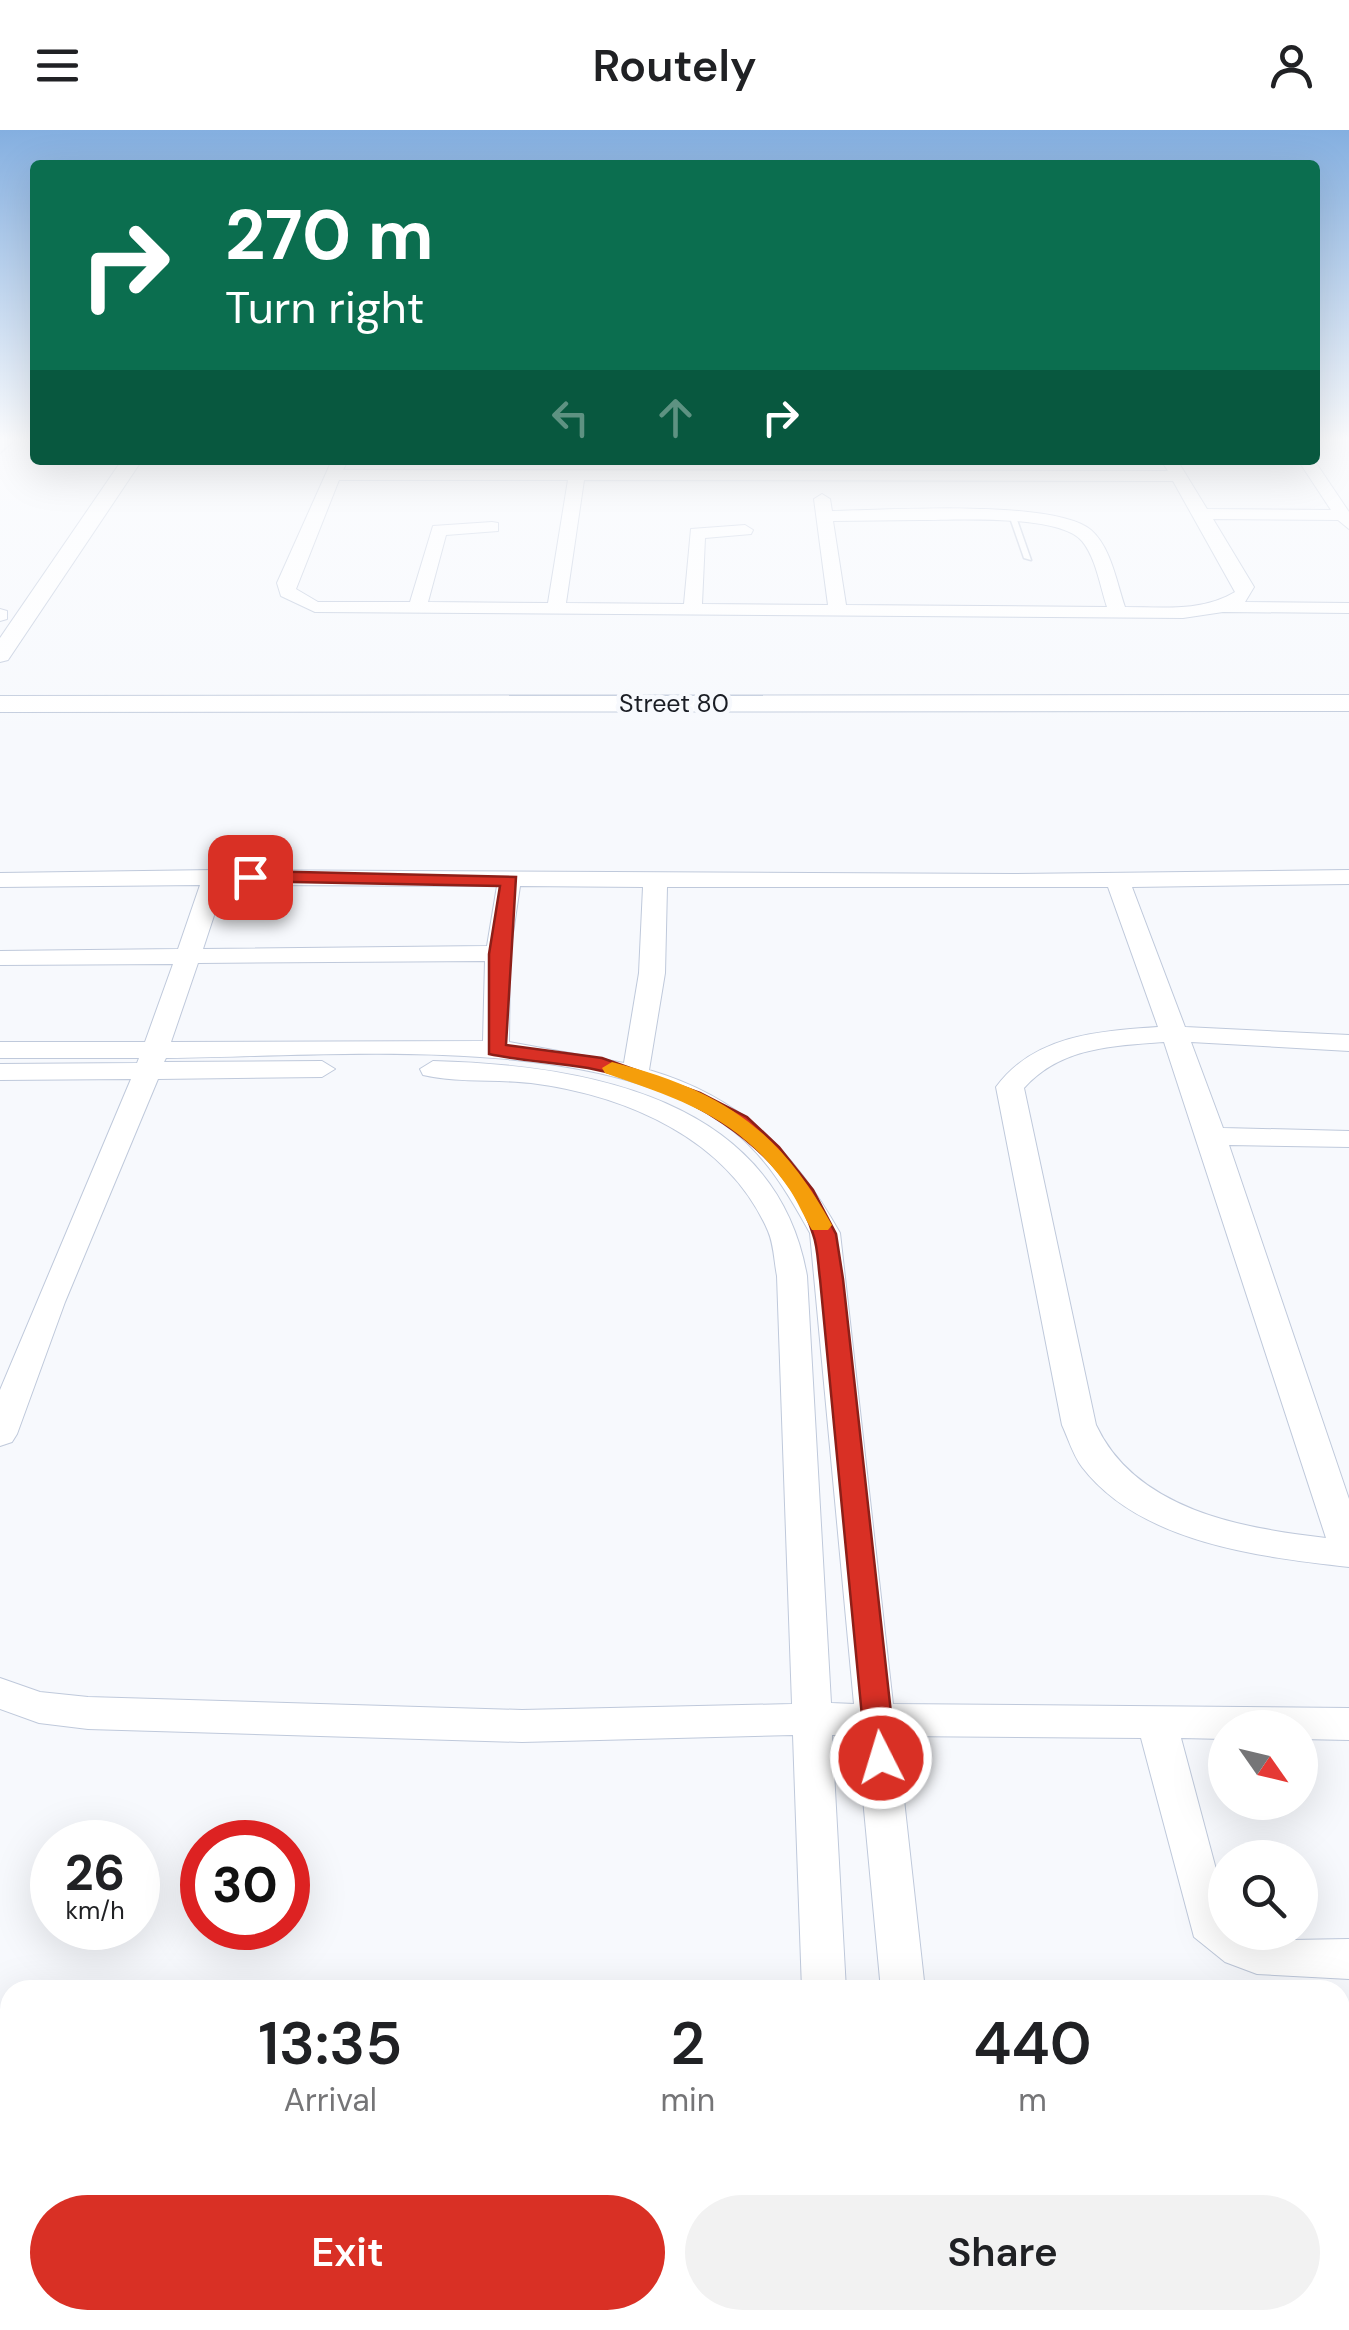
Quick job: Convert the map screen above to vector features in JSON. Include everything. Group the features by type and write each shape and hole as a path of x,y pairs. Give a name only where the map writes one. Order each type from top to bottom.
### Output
{"street":[{"path":"0,616 51,543"},
{"path":"0,655 76,543"},
{"path":"304,543 286,582 287,592 315,607 838,612 1349,608"},
{"path":"417,610 436,543"},
{"path":"556,610 567,543"},
{"path":"693,611 697,543"},
{"path":"829,543 838,612"},
{"path":"1089,543 1118,612"},
{"path":"1218,543 1245,587 1236,602 1223,608"},
{"name":"Street 80","path":"0,704 1349,702"},
{"name":"Street 80","path":"0,724 1349,723"},
{"path":"0,1434 49,1302 152,1059 215,877"},
{"path":"0,880 215,877 1118,882 1349,878"},
{"path":"635,1076 652,973 655,880"},
{"path":"496,1049 498,954 509,881"},
{"path":"1118,882 1173,1037 1212,1136 1349,1553 1240,1537 1156,1507 1106,1472 1084,1441 1010,1087 1018,1071 1053,1048 1094,1038 1173,1037 1349,1043"},
{"path":"0,958 498,954"},
{"path":"0,1072 152,1059 496,1049 563,1056 693,1097 740,1122 772,1152 802,1190 825,1234 902,1980"},
{"path":"0,1050 516,1072 579,1082 667,1112 719,1143 758,1189 784,1232 792,1276 823,1980"},
{"path":"1212,1136 1349,1139"},
{"path":"0,1692 40,1707 88,1714 522,1726 809,1719 1349,1724"},
{"path":"1157,1722 1209,1924 1228,1945 1272,1960 1349,1959"}],"lane":[{"path":"1022,543 1028,558"}],"slow traffic":[{"path":"612,1068 693,1097 740,1122 772,1152 802,1190 820,1225"}],"route":[{"path":"250,877 509,881 498,954 496,1049 595,1063 693,1097 740,1122 772,1152 802,1190 825,1234 832,1279 881,1758"}]}
